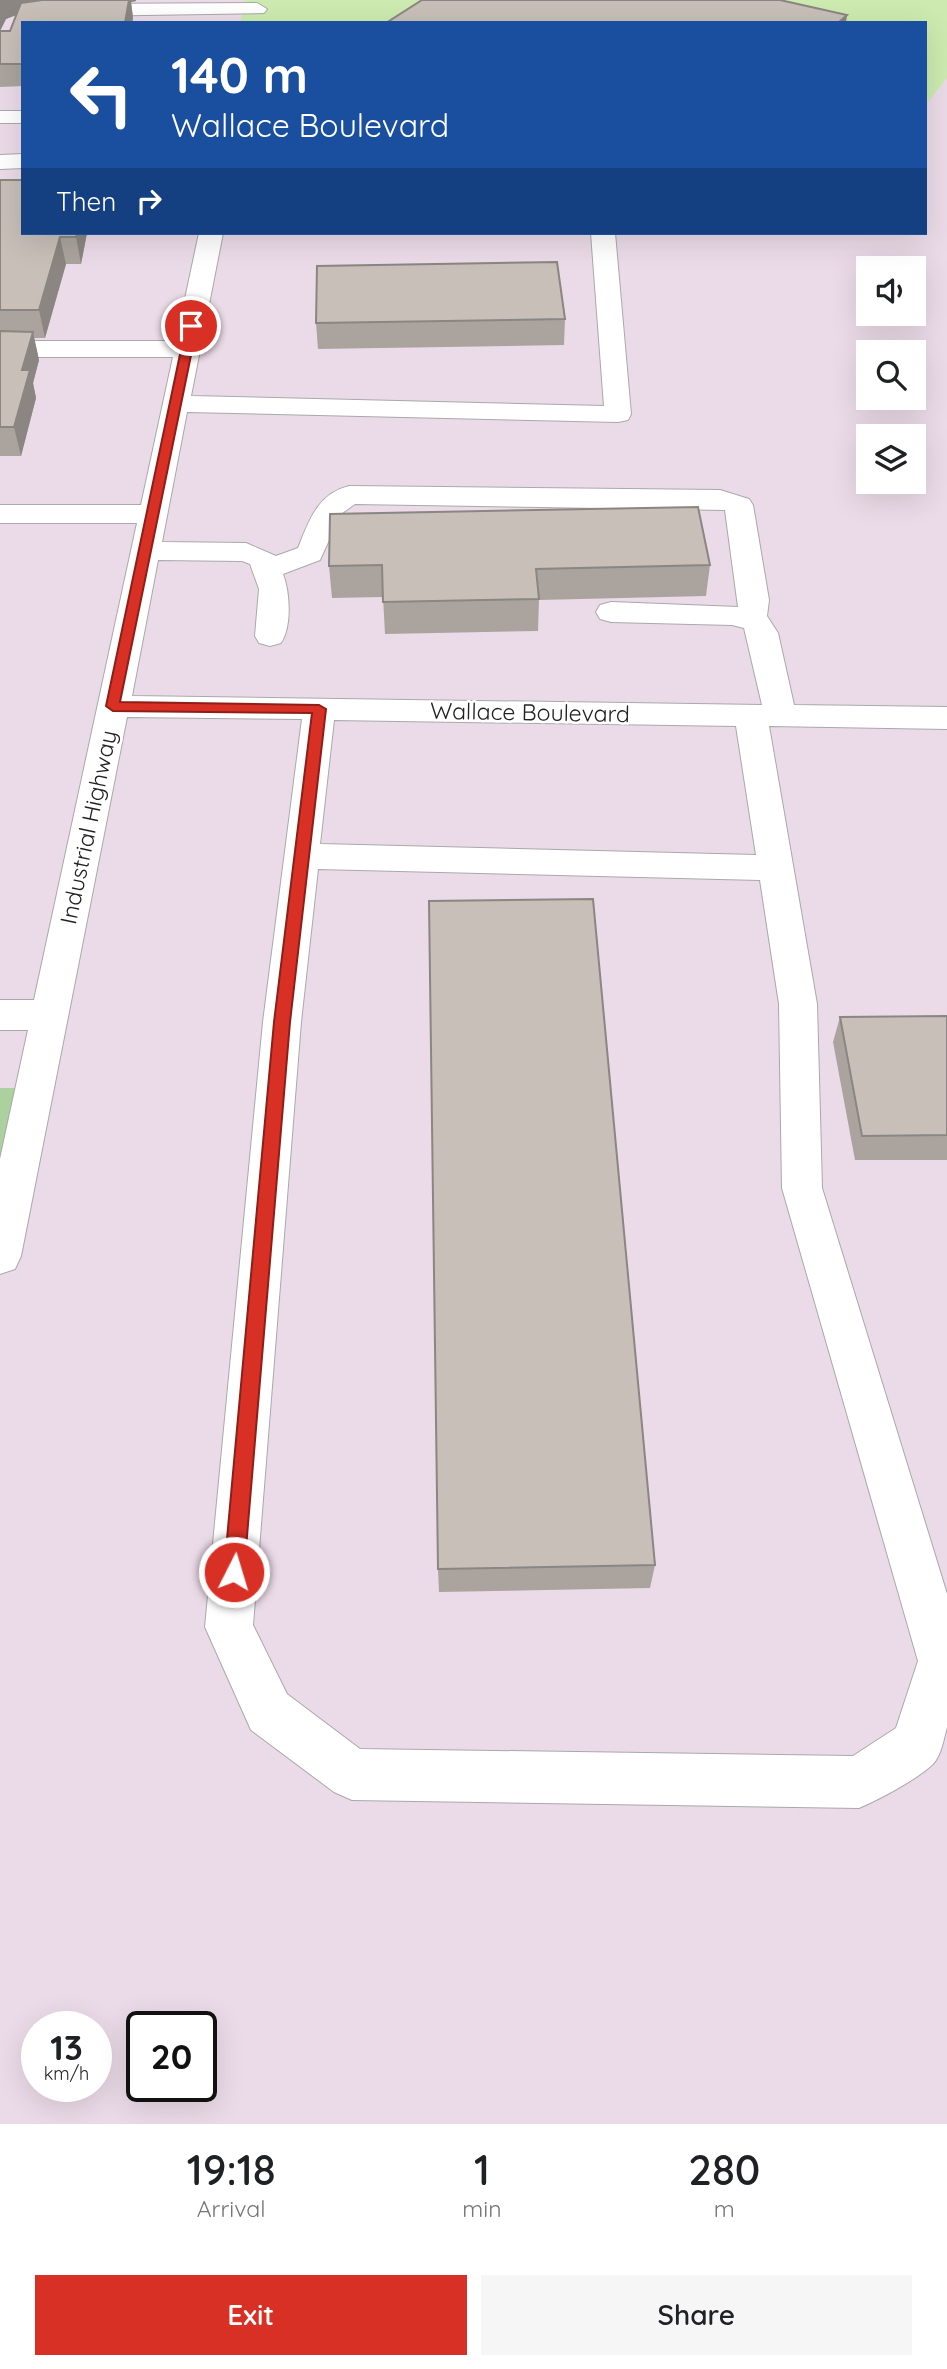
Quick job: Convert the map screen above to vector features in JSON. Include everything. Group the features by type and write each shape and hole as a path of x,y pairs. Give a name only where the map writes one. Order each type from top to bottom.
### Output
{"street":[{"path":"65,10 257,11"},
{"path":"0,117 21,117"},
{"path":"0,162 21,162"},
{"name":"Industrial Highway","path":"0,1256 211,235"},
{"path":"176,404 618,414 603,235"},
{"path":"0,349 187,349"},
{"path":"267,570 310,554 328,510 349,495 720,499 739,505 754,600 751,620"},
{"path":"0,514 153,514"},
{"path":"145,551 246,552 263,559 274,589 270,636"},
{"path":"319,709 304,856 282,1022 229,1627 269,1712 352,1774 859,1782 916,1745 943,1661 802,1188 799,1004 776,868 763,633 751,620 732,615 611,612"},
{"name":"Wallace Boulevard","path":"113,706 947,718"},
{"path":"304,856 776,868"},
{"path":"0,1015 50,1015"}],"shaded area":[{"path":"0,0 947,0 947,2124 0,2124"}],"green space":[{"path":"245,0 947,0 947,78 927,103 927,21 240,21"},
{"path":"0,1088 18,1088 0,1171"}],"building":[{"path":"42,0 129,0 125,21 21,21 21,64 0,64 0,31 10,31 21,3"},
{"path":"422,0 780,0 847,15 840,21 389,21"},
{"path":"0,180 21,180 21,235 76,235 60,237 39,310 0,310"},
{"path":"557,262 565,319 316,323 317,266"},
{"path":"0,331 33,332 22,370 30,370 14,427 0,427"},
{"path":"698,507 710,565 536,569 539,599 383,602 382,565 329,566 330,514"},
{"path":"593,899 655,1565 438,1569 429,901"},
{"path":"947,1016 947,1135 862,1136 840,1017"}],"route":[{"path":"191,326 113,706 319,709 304,856 282,1022 234,1572"}]}
